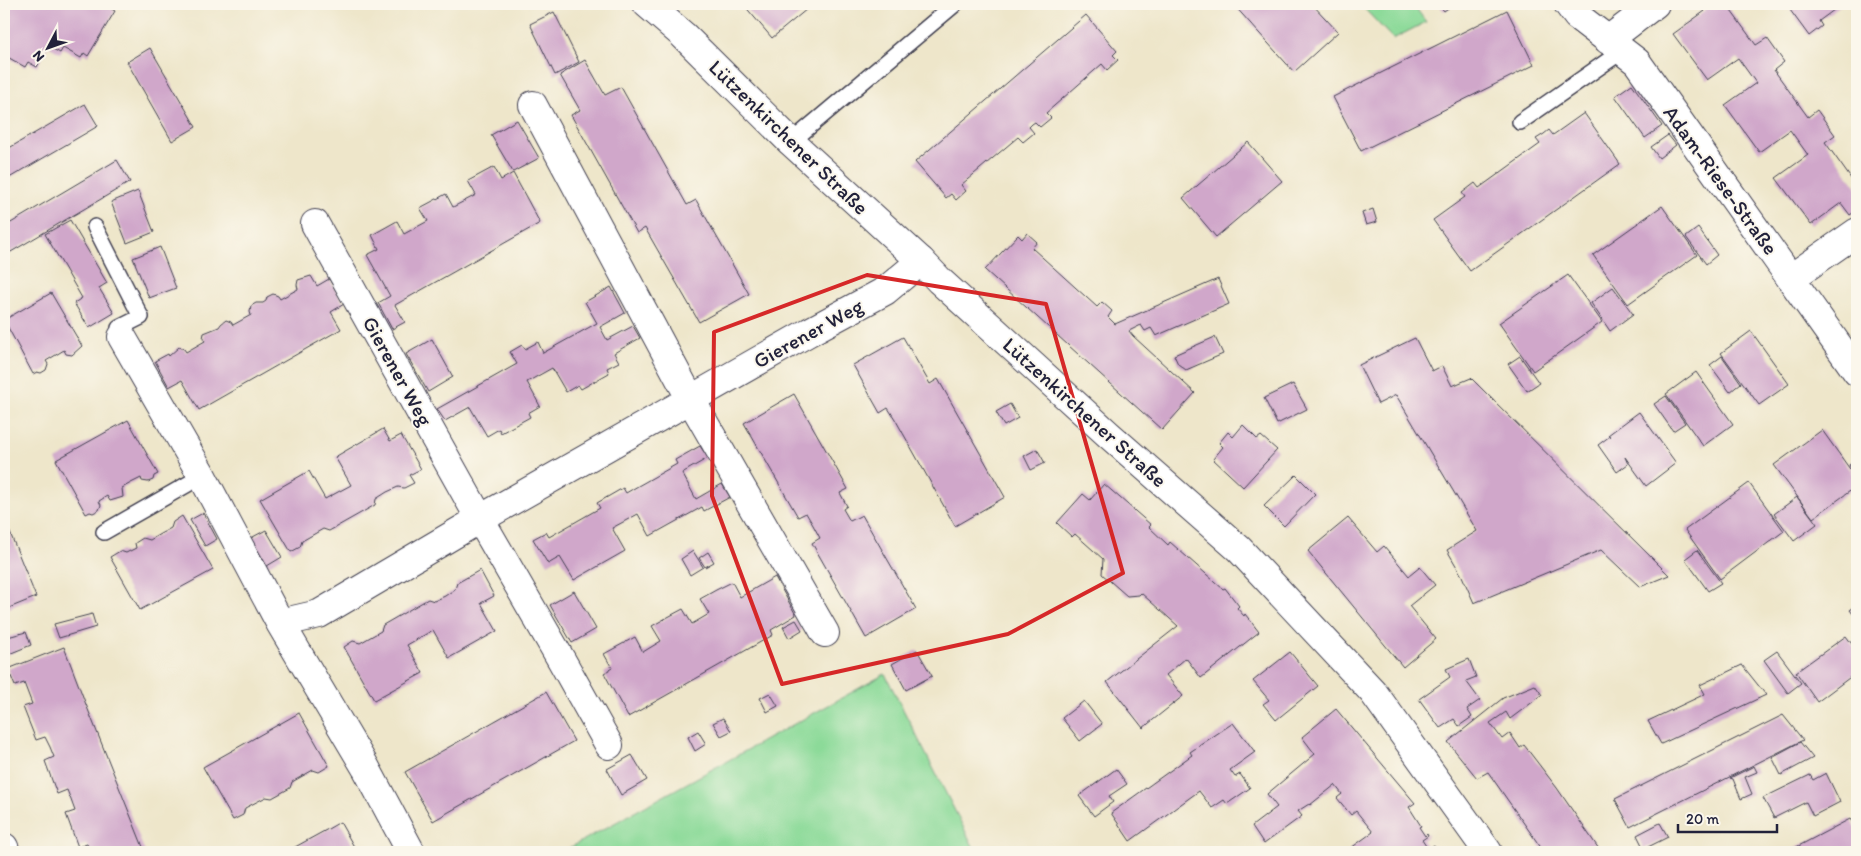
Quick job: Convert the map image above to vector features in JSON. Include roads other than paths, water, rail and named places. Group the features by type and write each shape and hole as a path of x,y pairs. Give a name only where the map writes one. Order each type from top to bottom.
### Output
{"street":[{"name":"Lützenkirchener Straße","path":"648,4 683,35 791,142 921,261 940,281 1109,435 1245,555 1373,692 1488,852"},
{"name":"Adam-Riese-Straße","path":"1568,4 1577,16 1637,62 1857,372"},
{"path":"1615,45 1656,4"},
{"path":"533,104 691,400 825,632"},
{"name":"Gierener Weg","path":"315,224 609,745"},
{"path":"1791,278 1857,232"},
{"name":"Gierener Weg","path":"280,623 319,614 480,519 809,332 885,291 921,261"},
{"path":"122,337 202,476 280,623 366,768 411,852"},
{"path":"4,847 6,852"}],"lane":[{"path":"791,142 955,4"},
{"path":"1520,122 1615,45"},
{"path":"95,226 141,317 119,328 122,337"},
{"path":"104,532 202,476"}]}
